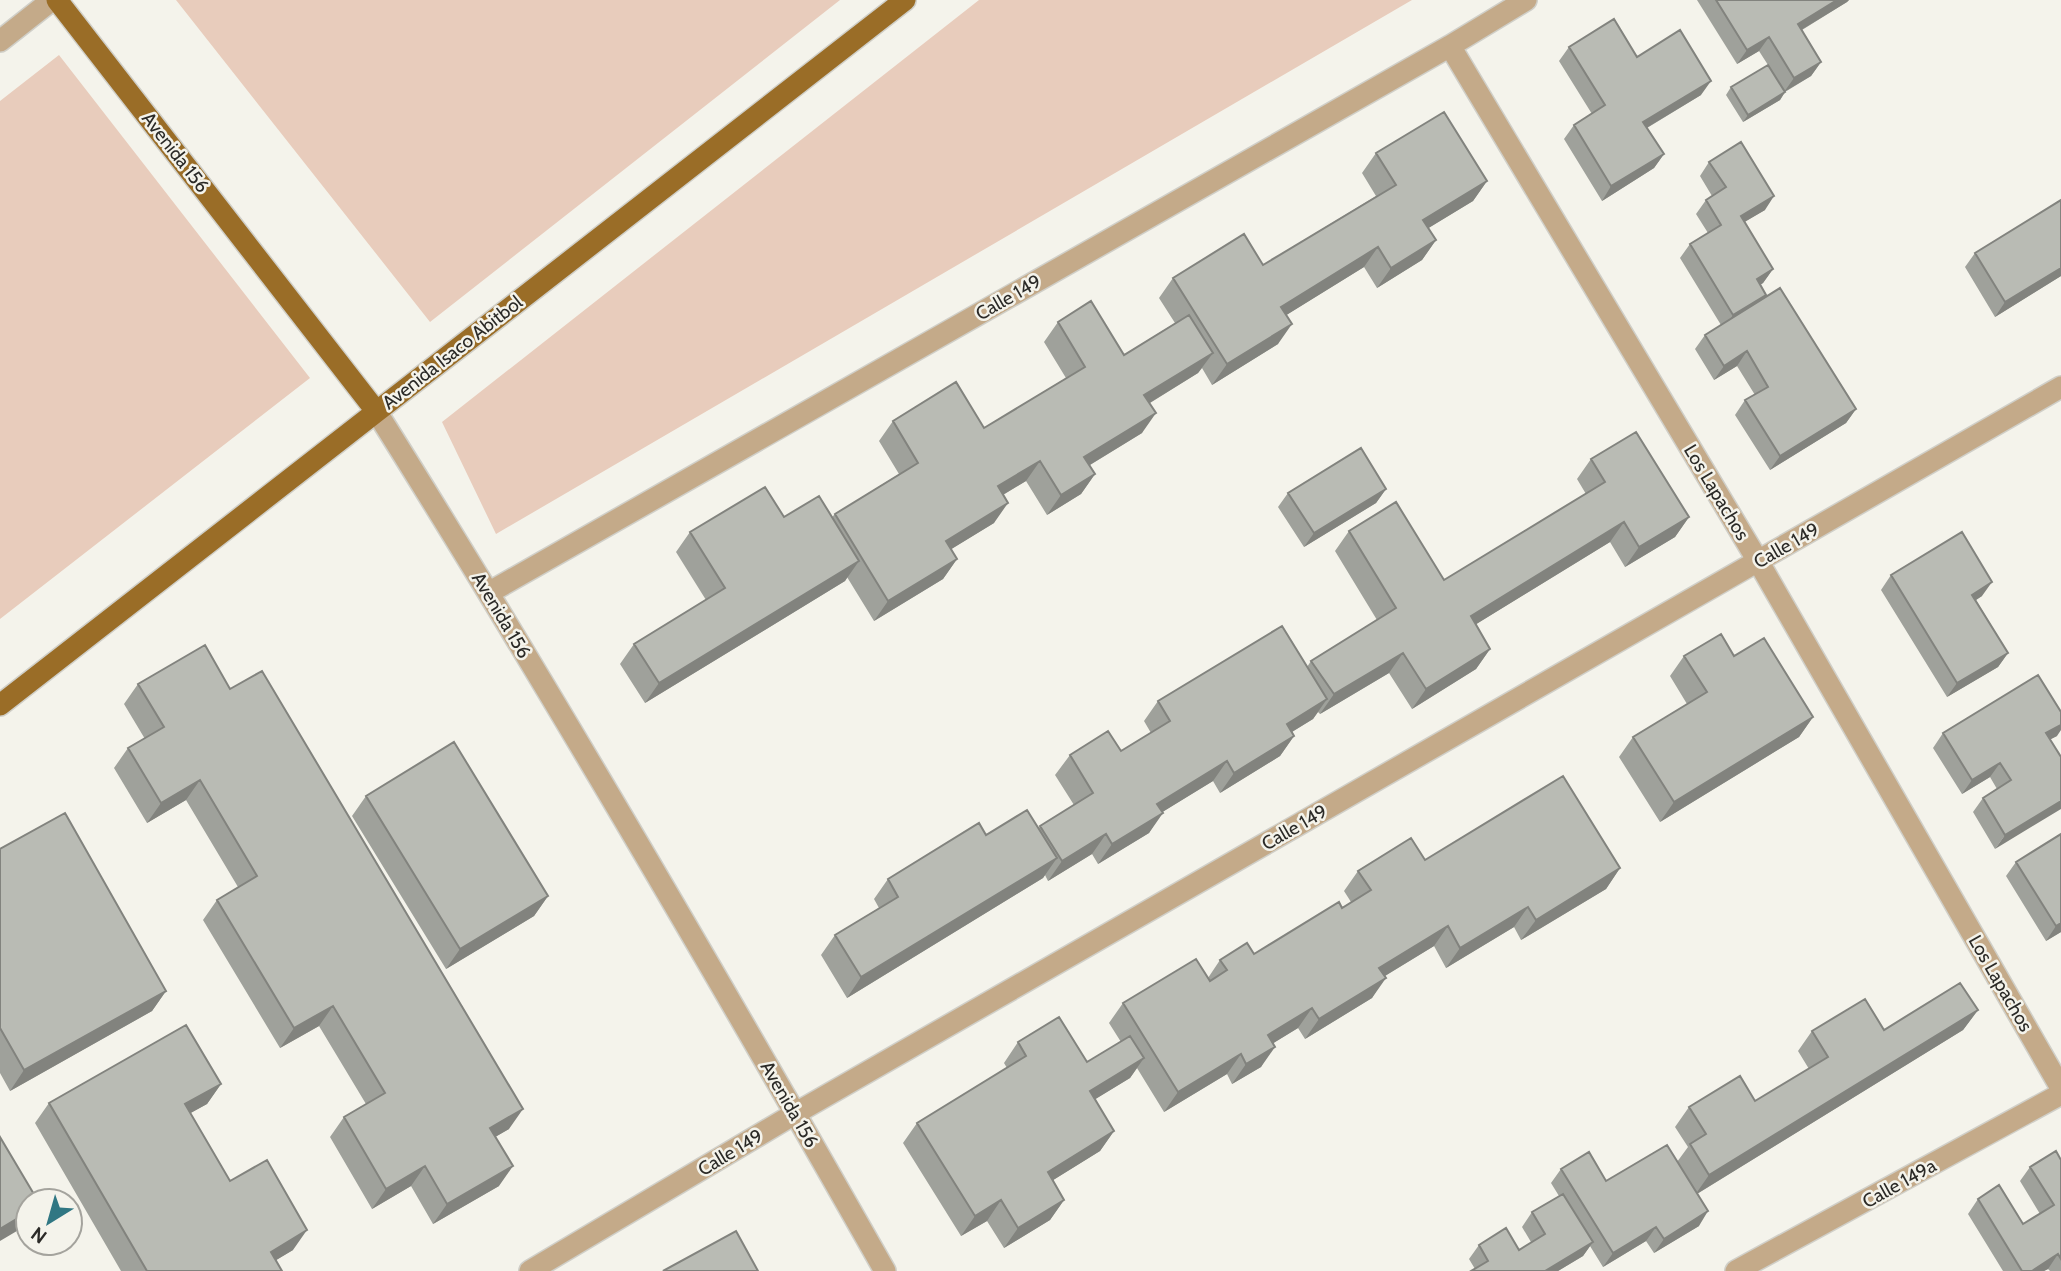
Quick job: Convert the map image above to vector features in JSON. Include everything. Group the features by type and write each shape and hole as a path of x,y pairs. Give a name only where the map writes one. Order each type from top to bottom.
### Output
{"main road":[{"name":"Avenida 156","path":"55,0 376,411"},
{"name":"Avenida Isaco Abitbol","path":"0,705 905,0"}],"street":[{"path":"0,41 55,0"},
{"name":"Calle 149","path":"490,592 1450,46 1526,0"},
{"name":"Los Lapachos","path":"1450,46 1758,561 2061,1088"},
{"name":"Calle 149","path":"530,1271 796,1114 2061,387"},
{"name":"Avenida 156","path":"376,411 490,592 886,1271"},
{"name":"Calle 149a","path":"1736,1271 2061,1094"}],"shaded area":[{"path":"176,0 840,0 430,322"},
{"path":"979,0 1412,0 496,534 442,422"},
{"path":"59,55 310,378 0,619 0,101"}],"building":[{"path":"1716,0 1837,0 1798,24 1821,62 1794,78 1769,37 1747,50"},
{"path":"1614,19 1637,57 1680,30 1711,81 1643,122 1664,154 1611,186 1574,125 1605,105 1569,47"},
{"path":"1768,65 1785,92 1748,115 1731,87"},
{"path":"1444,112 1487,181 1423,220 1436,240 1391,268 1378,247 1281,307 1292,324 1227,364 1173,278 1244,234 1263,265 1396,185 1376,153"},
{"path":"1741,142 1774,196 1741,216 1773,269 1757,279 1766,295 1733,315 1690,244 1721,225 1706,200 1726,187 1709,162"},
{"path":"2061,200 2061,268 2005,302 1975,253"},
{"path":"1780,288 1856,409 1780,456 1745,400 1768,387 1747,351 1724,366 1705,335"},
{"path":"1091,301 1124,355 1189,315 1213,353 1144,395 1156,413 1084,457 1095,474 1061,495 1040,461 998,486 1008,503 946,541 957,559 888,601 835,514 918,463 893,421 956,382 984,428 1085,367 1058,322"},
{"path":"1636,432 1689,517 1639,547 1624,522 1471,616 1490,649 1426,689 1403,653 1334,694 1311,661 1396,608 1349,531 1396,502 1444,580 1605,482 1591,459"},
{"path":"1361,448 1386,489 1314,533 1288,493"},
{"path":"765,487 784,517 819,496 859,561 659,683 634,644 725,588 690,532"},
{"path":"1962,532 1992,582 1972,595 2008,653 1957,683 1891,575"},
{"path":"1282,626 1327,699 1287,724 1294,736 1234,773 1227,761 1157,804 1163,813 1112,844 1106,834 1062,861 1040,826 1093,793 1070,755 1108,731 1121,751 1170,721 1158,701"},
{"path":"1721,634 1734,656 1764,638 1813,717 1674,802 1633,737 1707,692 1684,656"},
{"path":"205,645 230,689 262,671 523,1109 490,1128 513,1166 447,1204 425,1166 386,1189 344,1117 385,1093 333,1006 294,1028 217,900 257,876 200,780 161,803 128,748 164,727 138,684"},
{"path":"2038,675 2061,712 2061,725 2046,733 2061,757 2061,801 2005,835 1983,798 2011,780 2000,763 1972,780 1943,733"},
{"path":"454,742 548,896 460,949 366,796"},
{"path":"1563,776 1620,868 1536,920 1528,907 1460,948 1448,926 1379,968 1386,978 1319,1019 1312,1008 1268,1035 1275,1047 1246,1064 1241,1054 1178,1092 1123,1003 1196,959 1210,981 1227,970 1220,960 1247,943 1254,954 1339,902 1342,908 1371,890 1358,871 1411,838 1425,860"},
{"path":"1027,810 1057,858 861,977 835,935 898,897 888,879 979,823 986,835"},
{"path":"65,813 166,991 24,1070 0,1028 0,849"},
{"path":"2061,834 2061,923 2056,926 2016,862"},
{"path":"1960,983 1978,1010 1709,1175 1690,1144 1706,1134 1689,1107 1740,1076 1755,1101 1828,1057 1812,1031 1865,999 1884,1030"},
{"path":"1059,1017 1087,1062 1130,1036 1144,1058 1090,1091 1114,1131 1048,1172 1064,1200 1018,1228 1001,1200 975,1216 917,1123 1026,1056 1018,1042"},
{"path":"186,1025 221,1084 185,1104 230,1181 267,1160 307,1230 271,1252 282,1271 147,1271 49,1103"},
{"path":"0,1137 30,1187 14,1187 14,1220 0,1229"},
{"path":"1667,1145 1708,1211 1664,1239 1656,1227 1613,1253 1561,1169 1589,1152 1606,1181"},
{"path":"2056,1151 2061,1160 2061,1259 2058,1254 2032,1271 2022,1271 1978,1199 1999,1185 2023,1224 2054,1205 2030,1167"},
{"path":"1563,1194 1593,1242 1545,1271 1471,1271 1488,1261 1479,1245 1506,1228 1519,1250 1545,1234 1532,1212"},
{"path":"736,1231 758,1271 663,1271"}]}
